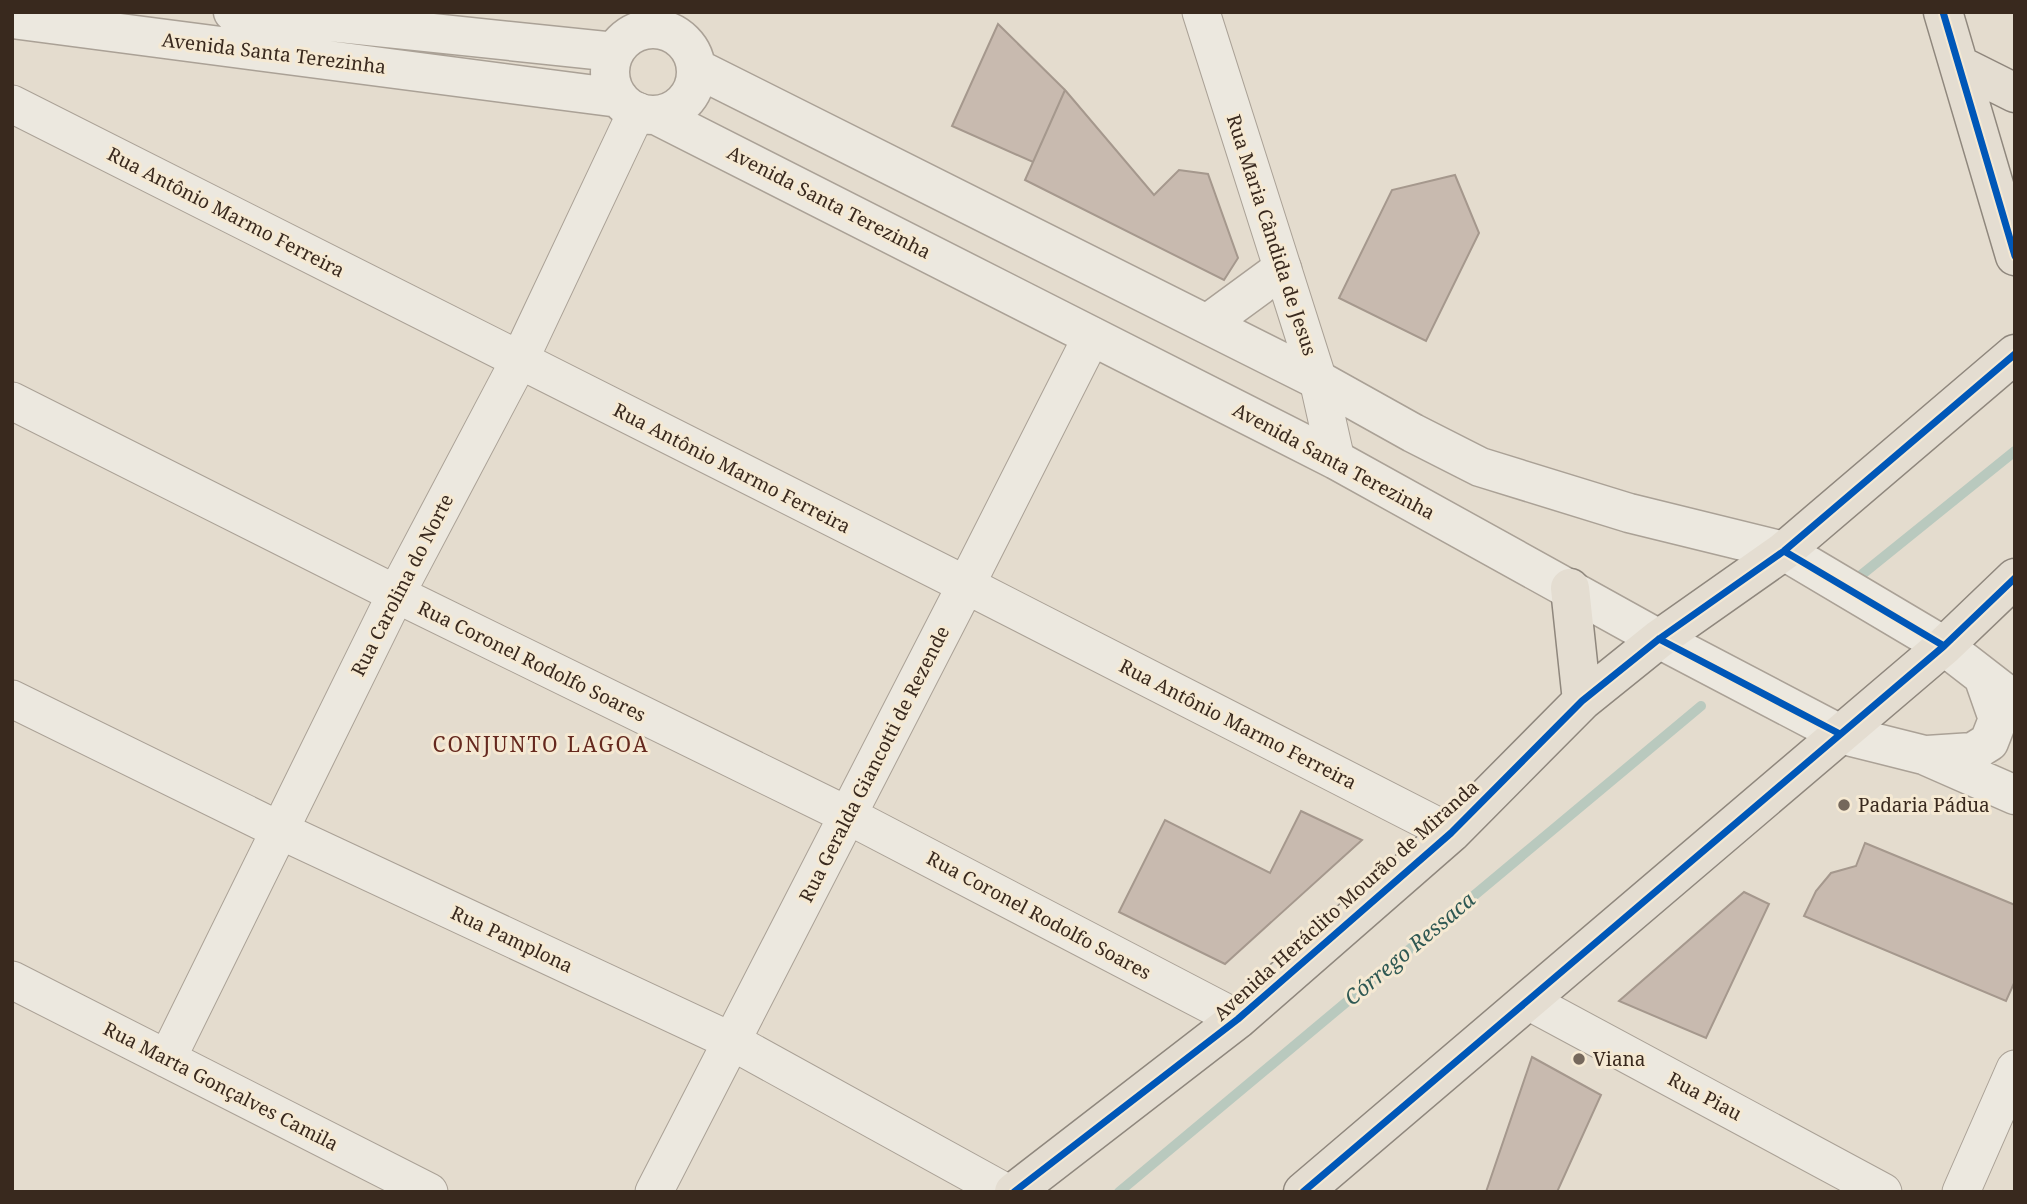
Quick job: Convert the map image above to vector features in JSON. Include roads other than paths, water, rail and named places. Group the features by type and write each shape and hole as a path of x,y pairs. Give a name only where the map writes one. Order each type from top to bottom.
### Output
{"main road":[{"path":"1943,12 2015,256"},
{"path":"1959,65 2015,93"},
{"name":"Avenida Heráclito Mourão de Miranda","path":"1014,1192 1238,1019 1451,833 1581,701 1658,639 1784,551 2015,354"},
{"path":"1303,1192 1944,646 2015,578"},
{"path":"1570,589 1581,701"}],"street":[{"name":"Rua Maria Cândida de Jesus","path":"1201,12 1318,380 1336,460"},
{"name":"Avenida Santa Terezinha","path":"246,13 614,52"},
{"name":"Avenida Santa Terezinha","path":"12,19 637,108 1336,460 1658,639 1840,734 1924,755 2015,795"},
{"path":"672,22 688,47 696,68 690,94 681,104 669,111 637,108 613,88 610,64 614,52 632,34 658,29 672,22"},
{"path":"696,68 1318,380 1480,467 1629,513 1784,551 1944,646 2015,701"},
{"name":"Rua Antônio Marmo Ferreira","path":"12,104 967,585 1451,833"},
{"name":"Rua Carolina do Norte","path":"167,1059 396,594 519,361 637,108"},
{"path":"1207,324 1282,270"},
{"name":"Rua Geralda Giancotti de Rezende","path":"654,1192 967,585 1092,335"},
{"name":"Rua Coronel Rodolfo Soares","path":"12,401 396,594 847,815 1238,1019"},
{"path":"1924,755 1973,752 1989,742 1997,719 1984,679"},
{"name":"Rua Pamplona","path":"12,699 279,830 731,1041 1005,1192"},
{"name":"Rua Marta Gonçalves Camila","path":"12,980 429,1192"},
{"name":"Rua Piau","path":"1528,1001 1883,1192"},
{"path":"1961,1192 2015,1069"}],"waterway":[{"name":"Córrego Ressaca","path":"1860,576 2015,451"},
{"name":"Córrego Ressaca","path":"1119,1192 1701,706"}],"place":[{"name":"Padaria Pádua","path":"1844,805"},
{"name":"Viana","path":"1579,1059"}],"district":[{"name":"CONJUNTO LAGOA","path":"541,745"}]}
